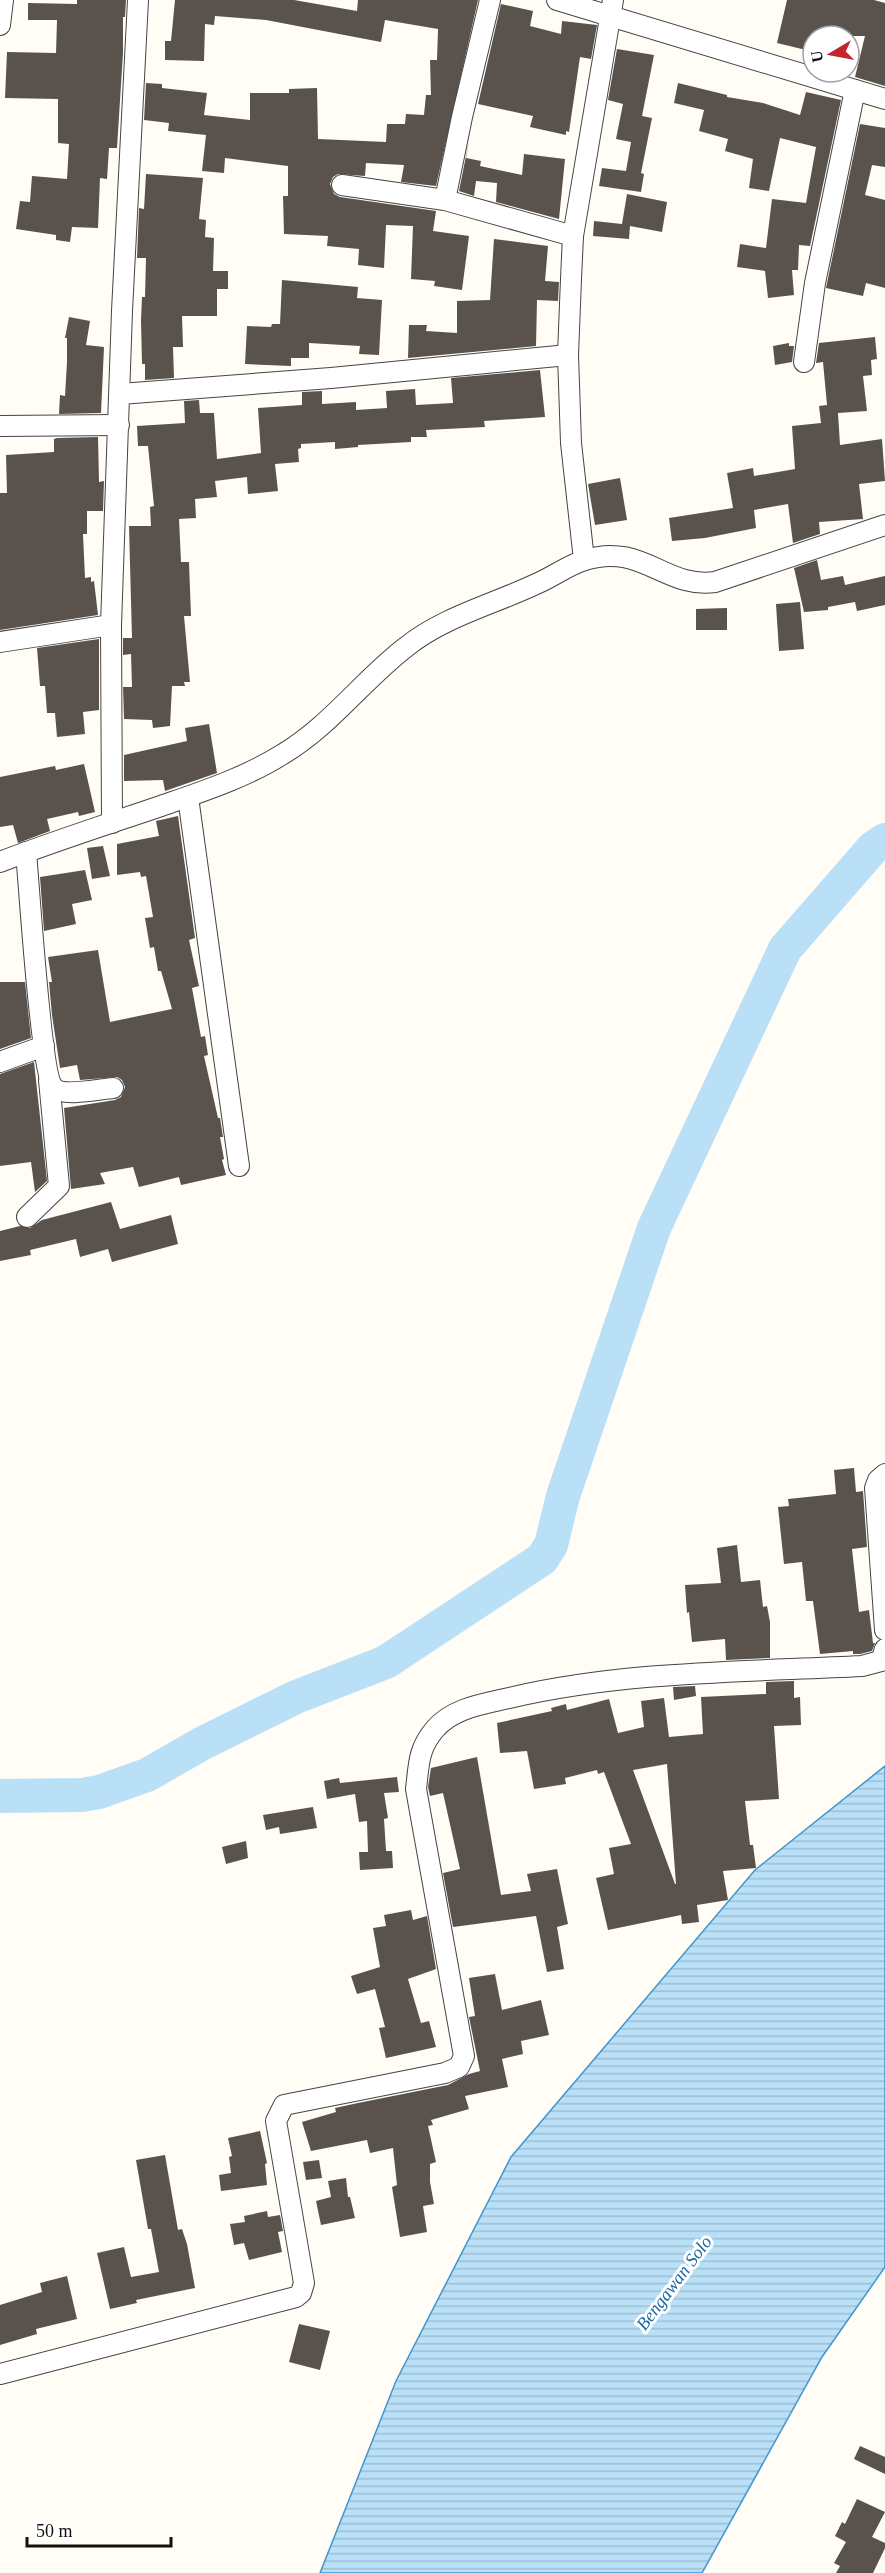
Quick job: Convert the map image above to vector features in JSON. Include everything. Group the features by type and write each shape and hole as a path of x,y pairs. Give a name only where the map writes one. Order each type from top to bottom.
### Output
{"street":[{"path":"0,25 3,0"},
{"path":"112,823 111,625 138,0"},
{"path":"445,200 490,0"},
{"path":"557,0 612,8 885,99"},
{"path":"584,560 571,443 568,355 573,236 612,8"},
{"path":"804,362 814,284 855,90"},
{"path":"342,185 445,200 573,236"},
{"path":"120,394 331,378 568,355"},
{"path":"0,426 119,425"},
{"path":"0,862 188,797 249,772 301,743 408,645 456,619 538,584 584,560 607,555 633,558 677,578 700,584 715,582 885,525"},
{"path":"0,642 111,625"},
{"path":"188,797 239,1166"},
{"path":"27,852 59,1186 27,1217"},
{"path":"0,1062 44,1046"},
{"path":"49,1080 55,1089 65,1093 112,1088"},
{"path":"885,1474 878,1480 875,1488 885,1630"},
{"path":"0,2374 296,2297 301,2293 304,2283 276,2121 284,2104 409,2081 445,2073 459,2067 464,2056 416,1789 420,1751 435,1728 462,1709 559,1686 642,1676 862,1666 880,1661 885,1650"}],"water":[{"name":"Bengawan Solo","path":"885,1766 885,2267 822,2357 702,2573 320,2573 396,2381 511,2157 755,1870"}],"building":[{"path":"77,0 126,0 125,17 123,17 117,148 109,148 107,179 100,178 98,228 72,227 70,242 56,240 56,235 16,229 20,201 30,202 32,176 67,179 69,144 58,143 58,99 5,98 7,52 56,53 57,20 28,20 28,3 77,4"},
{"path":"175,0 294,0 357,11 358,0 478,0 436,186 401,182 404,165 366,163 365,176 338,174 333,177 330,184 334,194 340,197 436,211 433,231 469,236 462,290 434,286 435,281 411,279 413,226 386,225 384,268 358,265 359,249 327,246 328,236 284,234 283,196 288,196 288,166 225,158 224,173 202,171 206,135 168,131 169,123 144,120 146,83 162,84 162,88 207,93 204,115 250,120 250,93 289,93 289,89 317,88 318,139 386,142 387,124 405,124 406,114 424,115 426,95 431,95 430,60 437,60 438,29 385,20 381,42 266,20 215,16 214,25 205,24 204,61 165,60 165,41 171,41"},
{"path":"787,0 874,0 885,3 885,86 861,79 861,52 865,36 861,36 861,24 801,24 801,49 777,43"},
{"path":"501,4 533,11 530,26 561,34 562,21 597,25 591,59 580,57 569,132 566,131 566,135 530,127 533,116 478,104"},
{"path":"617,49 654,55 642,116 652,118 641,173 644,174 641,192 599,186 602,168 626,171 631,142 616,139 623,104 608,100"},
{"path":"678,83 727,95 727,97 763,103 800,115 806,92 841,100 810,246 799,245 798,270 792,270 794,295 768,298 765,271 737,267 740,244 766,248 772,199 806,203 816,147 780,138 769,191 749,188 753,159 725,151 728,139 699,131 704,110 674,103"},
{"path":"860,124 885,128 885,167 872,165 865,195 885,200 885,288 866,283 863,296 826,288"},
{"path":"469,141 466,158 481,161 480,166 522,175 524,154 565,159 559,219 496,202 497,183 476,181 474,196 459,191"},
{"path":"146,174 203,178 199,219 206,220 205,237 214,238 213,271 228,271 228,289 217,289 217,316 182,316 183,347 173,347 174,378 145,380 145,364 142,364 141,320 142,297 145,297 146,258 137,258 139,208 144,209"},
{"path":"627,194 667,202 662,232 630,226 629,239 593,236 594,221 622,224"},
{"path":"494,239 548,246 545,281 559,282 558,301 537,300 536,346 408,358 409,325 427,325 426,331 457,333 457,301 490,300"},
{"path":"282,280 358,287 357,298 382,300 379,355 359,354 360,346 309,343 309,358 291,358 291,366 245,364 247,326 271,327 272,324 280,324"},
{"path":"69,317 90,321 86,345 104,347 101,413 59,414 60,395 65,396 67,338 65,338"},
{"path":"875,337 877,359 871,360 872,375 863,376 867,411 838,413 840,445 882,439 885,481 859,484 863,519 819,522 820,534 793,543 788,504 754,510 756,528 705,538 672,541 669,518 733,508 727,473 753,468 754,476 795,469 792,426 821,423 819,406 827,405 823,362 816,363 819,343"},
{"path":"789,343 789,346 794,346 792,362 775,365 773,346"},
{"path":"540,370 545,417 484,421 485,427 426,430 427,437 411,437 411,442 358,445 358,447 335,449 335,442 301,444 301,448 298,449 299,462 275,464 278,491 248,494 247,477 215,481 217,497 195,499 196,518 179,519 181,562 189,562 191,616 184,616 190,682 184,682 185,686 172,686 170,726 153,728 152,720 124,719 123,687 132,687 131,654 123,655 123,638 132,638 129,526 151,526 150,507 154,506 148,446 138,446 137,426 185,423 184,401 199,400 200,413 214,413 217,459 261,453 258,408 302,405 302,392 322,391 322,404 356,402 356,410 387,408 386,391 415,389 416,405 453,403 451,378"},
{"path":"98,437 99,482 104,481 103,511 87,511 87,534 83,534 85,578 91,577 91,582 94,581 98,615 0,630 0,493 7,493 6,455 54,452 54,439 57,438"},
{"path":"620,478 627,520 595,525 588,484"},
{"path":"817,560 821,580 843,576 845,585 885,576 885,605 857,611 855,602 828,607 828,610 804,612 794,568"},
{"path":"800,602 804,649 779,651 776,604"},
{"path":"727,608 727,630 696,630 696,609"},
{"path":"99,639 99,710 83,712 85,734 57,737 55,713 47,713 45,686 40,686 37,648"},
{"path":"209,724 217,773 165,791 163,780 124,781 124,755 187,741 185,728"},
{"path":"84,764 95,812 79,816 78,812 47,819 50,831 18,843 13,825 0,827 0,777 55,766 56,770"},
{"path":"178,816 195,938 189,940 199,986 192,988 201,1037 205,1036 208,1055 204,1056 218,1118 220,1118 223,1137 220,1137 224,1159 222,1160 226,1175 181,1185 179,1177 139,1187 133,1167 100,1173 105,1184 71,1189 64,1108 115,1100 121,1097 125,1087 122,1080 117,1077 80,1080 77,1065 60,1068 52,1015 49,982 52,982 48,957 98,950 110,1022 172,1009 161,971 158,971 154,947 150,948 145,918 153,917 146,876 141,877 140,872 117,875 117,844 159,836 156,821"},
{"path":"103,846 110,876 92,879 87,848"},
{"path":"85,870 92,900 72,904 76,924 44,931 40,877"},
{"path":"0,982 25,982 31,1038 0,1049"},
{"path":"34,1062 47,1181 35,1192 31,1162 0,1166 0,1074"},
{"path":"111,1202 120,1229 171,1215 178,1244 112,1262 108,1249 80,1257 76,1239 30,1250 31,1255 0,1261 0,1231 20,1226 30,1228 42,1220"},
{"path":"854,1468 856,1492 863,1491 867,1547 852,1549 859,1612 869,1610 873,1643 875,1643 872,1651 860,1654 853,1654 853,1651 820,1654 813,1601 806,1601 802,1562 784,1564 778,1507 789,1506 788,1499 836,1494 834,1470"},
{"path":"737,1545 741,1582 760,1580 763,1607 767,1606 770,1622 770,1658 726,1660 725,1639 692,1642 685,1585 721,1583 717,1548"},
{"path":"794,1681 794,1698 800,1697 801,1725 774,1726 779,1799 745,1801 750,1845 753,1845 756,1868 723,1871 728,1900 697,1905 699,1922 682,1924 681,1915 608,1930 596,1878 614,1874 609,1848 631,1844 604,1772 598,1774 597,1770 565,1778 566,1784 534,1789 527,1751 500,1753 497,1723 552,1711 551,1708 566,1704 567,1710 609,1699 618,1733 644,1727 641,1701 664,1698 669,1737 703,1734 701,1697 766,1694 766,1682","holes":["667,1764 675,1884 633,1770"]},
{"path":"695,1686 696,1696 674,1700 673,1687"},
{"path":"477,1757 501,1895 531,1891 527,1874 557,1869 568,1924 557,1927 564,1969 547,1972 536,1916 453,1927 443,1873 460,1869 443,1793 430,1796 428,1787 431,1768"},
{"path":"397,1777 399,1792 384,1793 388,1818 384,1819 386,1851 392,1851 393,1868 360,1870 359,1852 368,1852 367,1821 359,1822 355,1794 327,1799 324,1781 339,1778 340,1783"},
{"path":"313,1807 317,1828 280,1834 279,1827 266,1830 263,1815"},
{"path":"246,1841 248,1858 226,1864 222,1847"},
{"path":"411,1910 413,1920 427,1916 436,1969 408,1979 421,2023 429,2021 436,2047 386,2058 379,2028 385,2027 375,1989 357,1994 351,1976 380,1967 373,1928 386,1926 384,1915"},
{"path":"495,1974 502,2010 541,2000 549,2035 521,2041 523,2054 502,2059 508,2087 465,2096 469,2109 431,2120 433,2125 428,2126 436,2162 430,2164 434,2204 423,2206 427,2232 400,2237 392,2187 397,2185 393,2148 370,2153 367,2140 311,2151 302,2122 336,2112 335,2108 448,2085 480,2071 469,2017 475,2016 469,1978"},
{"path":"260,2131 267,2163 265,2164 267,2185 221,2191 219,2175 231,2173 229,2157 232,2156 228,2138"},
{"path":"165,2155 178,2230 182,2229 187,2244 195,2288 136,2300 137,2303 110,2309 97,2253 124,2247 131,2277 159,2272 151,2229 148,2229 136,2160"},
{"path":"319,2160 322,2178 306,2180 303,2162"},
{"path":"346,2178 348,2197 350,2197 355,2218 321,2225 316,2201 331,2197 328,2181"},
{"path":"267,2211 268,2217 280,2215 283,2231 278,2232 282,2252 249,2260 244,2243 234,2245 230,2224 245,2222 244,2216"},
{"path":"67,2276 77,2319 36,2329 37,2334 0,2345 0,2305 42,2292 40,2283"},
{"path":"299,2324 330,2331 320,2370 289,2362"},
{"path":"860,2446 885,2457 885,2474 854,2459"},
{"path":"857,2499 885,2512 872,2537 885,2543 885,2548 873,2573 836,2573 840,2566 834,2563 846,2542 835,2536 842,2522 845,2524"}],"waterway":[{"path":"0,1796 82,1795 99,1792 147,1775 203,1743 296,1697 386,1662 542,1559 551,1545 563,1496 654,1228 785,949 873,848 885,840"}]}
